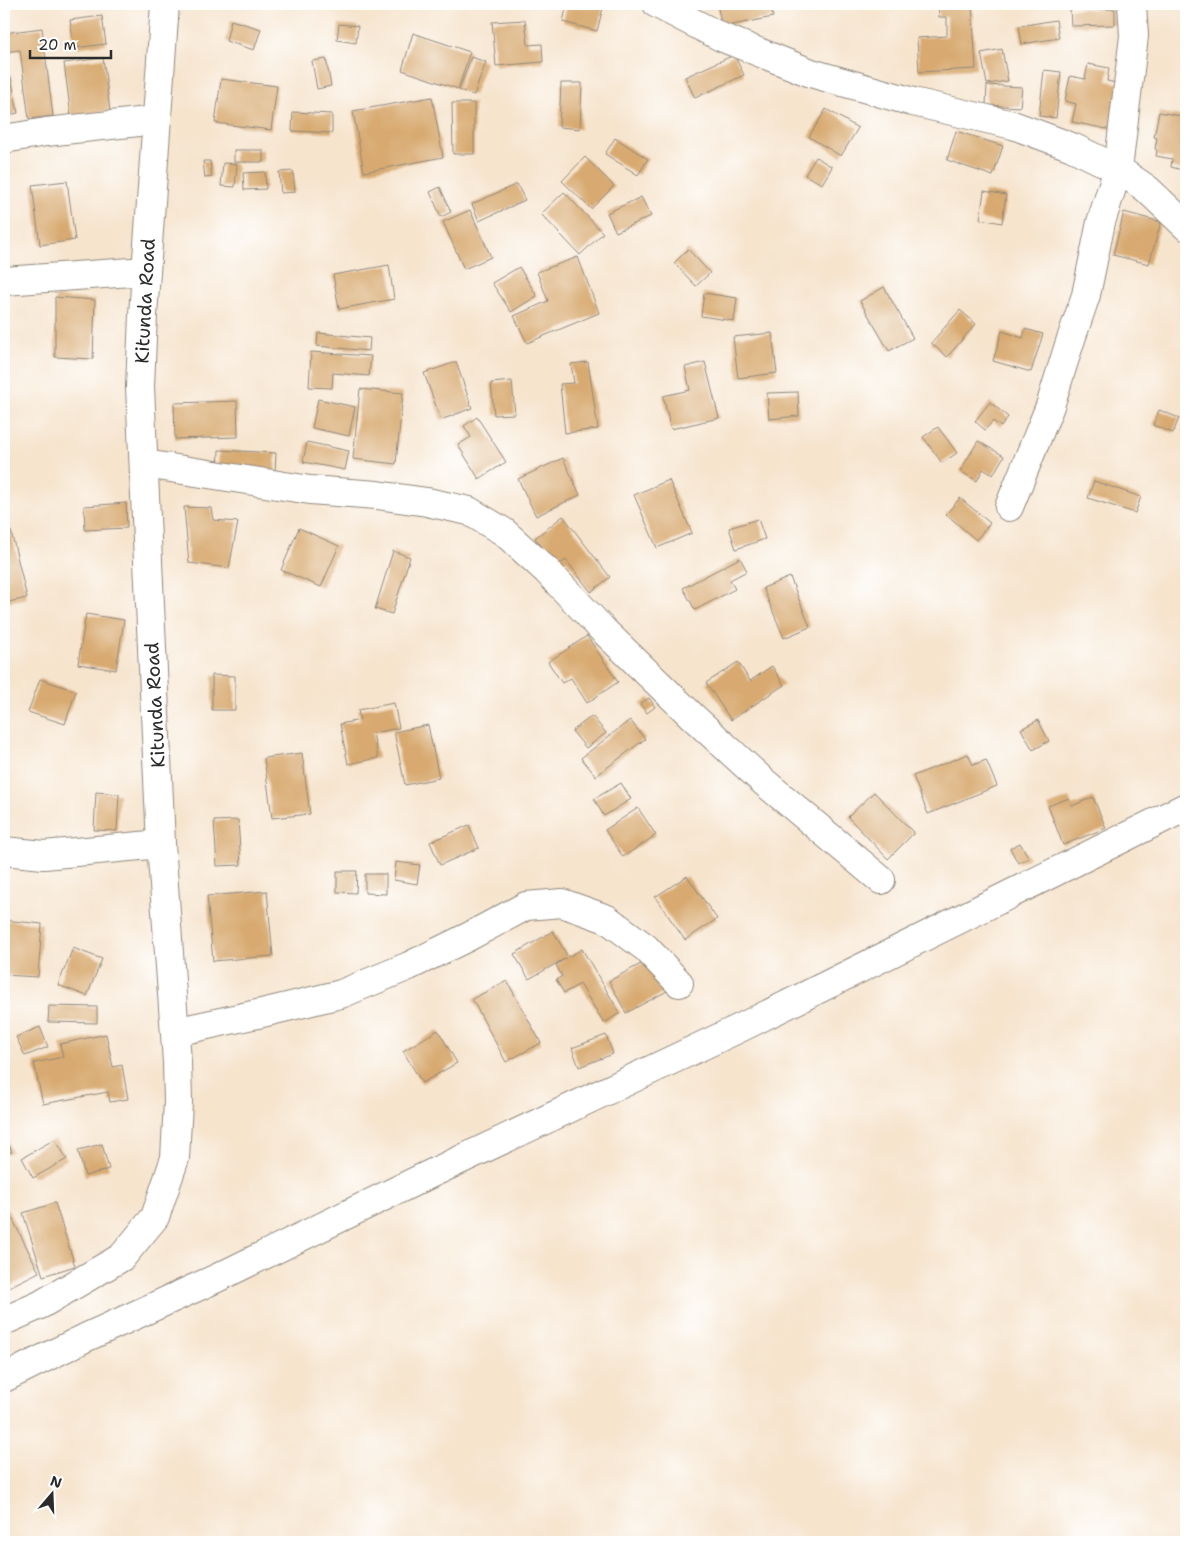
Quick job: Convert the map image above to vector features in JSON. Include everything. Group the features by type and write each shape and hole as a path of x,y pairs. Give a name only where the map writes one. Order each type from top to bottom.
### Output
{"street":[{"name":"Kitunda Road","path":"4,1321 40,1305 122,1257 155,1217 176,1158 178,1102 175,1032 161,844 140,387 146,272 165,4"},
{"path":"657,4 721,37 811,72 913,102 1013,125 1072,147 1118,169 1147,189 1186,226"},
{"path":"1008,507 1050,406 1070,345 1086,295 1101,222 1118,169 1134,36 1132,4"},
{"path":"4,139 46,132 157,120"},
{"path":"4,281 146,272"},
{"path":"145,464 310,490 378,495 427,502 469,511 504,532 547,571 604,632 692,716 764,782 881,880"},
{"path":"4,1378 744,1026 1186,807"},
{"path":"4,852 44,855 161,844"},
{"path":"175,1032 341,994 409,966 526,906 562,903 607,919 646,948 679,983"}],"building":[{"path":"567,4 604,4 597,31 563,22"},
{"path":"717,4 770,4 773,17 722,27"},
{"path":"938,4 972,4 976,69 919,72 917,38 947,36 947,17 939,17"},
{"path":"1070,9 1115,9 1115,25 1071,26"},
{"path":"102,16 106,44 74,48 70,20"},
{"path":"231,20 261,29 254,50 226,41"},
{"path":"525,20 528,45 542,44 543,62 496,66 492,22"},
{"path":"1056,20 1059,38 1022,44 1019,26"},
{"path":"339,24 358,26 356,43 337,40"},
{"path":"42,28 53,116 29,119 20,50 4,52 4,33"},
{"path":"413,33 470,52 458,89 402,70"},
{"path":"1002,49 1008,81 987,84 981,53"},
{"path":"734,55 744,75 695,98 685,77"},
{"path":"471,57 486,62 474,95 459,90"},
{"path":"103,58 110,111 71,116 64,63"},
{"path":"326,59 331,86 317,89 312,61"},
{"path":"1088,64 1109,68 1107,81 1121,84 1112,130 1072,122 1076,104 1065,101 1070,76 1085,79"},
{"path":"1044,70 1061,72 1056,118 1039,116"},
{"path":"11,77 18,113 4,116 4,79"},
{"path":"221,79 277,86 271,130 215,123"},
{"path":"561,83 582,83 580,129 559,127"},
{"path":"987,85 1022,87 1020,107 986,105"},
{"path":"432,97 443,157 364,172 353,111"},
{"path":"452,103 474,103 474,154 453,154"},
{"path":"826,109 858,128 841,156 809,137"},
{"path":"293,112 332,114 332,133 292,131"},
{"path":"1159,112 1186,117 1186,171 1171,167 1172,159 1156,156 1157,138 1154,137"},
{"path":"956,131 1003,146 993,176 947,160"},
{"path":"615,138 648,159 638,175 605,154"},
{"path":"234,150 263,150 263,162 234,162"},
{"path":"585,157 614,186 591,209 562,181"},
{"path":"816,157 832,167 822,184 805,175"},
{"path":"203,161 210,161 212,177 205,178"},
{"path":"223,163 237,164 235,187 221,186"},
{"path":"293,171 295,192 281,193 279,172"},
{"path":"265,172 266,189 244,190 243,173"},
{"path":"67,181 75,240 40,245 32,185"},
{"path":"517,184 525,200 479,221 472,204"},
{"path":"440,187 451,212 441,217 430,192"},
{"path":"984,191 1006,195 1002,223 980,219"},
{"path":"564,192 603,233 580,255 541,214"},
{"path":"641,197 651,216 616,232 607,213"},
{"path":"470,210 491,257 464,269 443,222"},
{"path":"1124,212 1161,222 1149,264 1113,255"},
{"path":"688,249 710,273 696,286 674,263"},
{"path":"578,257 599,313 527,343 514,316 548,301 537,272"},
{"path":"389,265 394,299 339,309 333,275"},
{"path":"519,267 537,296 511,312 492,283"},
{"path":"884,287 913,338 889,351 860,301"},
{"path":"704,293 737,298 734,321 701,316"},
{"path":"55,297 95,300 93,359 55,357"},
{"path":"960,310 976,324 947,357 931,343"},
{"path":"1025,329 1043,334 1031,372 993,361 1002,331 1023,338"},
{"path":"318,333 370,338 369,351 317,346"},
{"path":"772,333 777,373 738,378 733,337"},
{"path":"311,352 371,356 369,376 333,373 332,388 309,387"},
{"path":"456,362 472,408 441,420 424,373"},
{"path":"588,362 598,429 565,433 560,384 574,383 571,364"},
{"path":"705,362 719,418 671,429 663,396 690,390 685,367"},
{"path":"512,381 515,414 494,415 491,383"},
{"path":"360,389 403,393 396,464 353,459"},
{"path":"798,392 799,416 769,419 767,393"},
{"path":"318,399 355,407 349,436 312,428"},
{"path":"237,401 238,437 175,439 174,403"},
{"path":"990,402 1008,417 1001,427 993,421 985,430 975,421"},
{"path":"1159,410 1179,418 1173,433 1153,425"},
{"path":"477,417 506,462 479,479 458,445 471,437 464,426"},
{"path":"938,427 957,453 942,463 923,437"},
{"path":"978,441 1004,456 993,475 983,469 977,481 960,471"},
{"path":"307,442 349,451 345,470 303,462"},
{"path":"219,450 276,453 275,472 218,469"},
{"path":"563,458 580,495 536,516 518,479"},
{"path":"669,480 692,533 657,548 634,495"},
{"path":"1094,481 1141,497 1135,513 1088,498"},
{"path":"960,498 990,523 976,540 946,514"},
{"path":"126,503 127,528 85,530 84,506"},
{"path":"184,507 211,508 213,520 238,522 229,568 189,563"},
{"path":"563,516 610,577 591,592 566,560 557,566 535,538"},
{"path":"758,519 765,539 736,549 729,528"},
{"path":"299,528 339,546 321,587 281,570"},
{"path":"11,531 27,598 4,603 4,533"},
{"path":"393,551 410,557 392,614 375,609"},
{"path":"740,558 747,571 730,580 735,589 695,610 683,588"},
{"path":"790,577 810,627 784,638 763,588"},
{"path":"86,614 124,620 116,670 78,664"},
{"path":"587,636 618,682 587,703 571,678 562,683 548,662"},
{"path":"738,662 750,681 772,666 784,685 731,720 706,683"},
{"path":"212,675 235,676 235,710 212,710"},
{"path":"40,679 76,691 65,724 28,712"},
{"path":"649,698 655,707 647,713 640,704"},
{"path":"394,703 399,728 373,733 378,758 348,764 340,724 360,720 358,710"},
{"path":"592,716 606,733 586,748 572,731"},
{"path":"630,720 645,739 596,776 581,758"},
{"path":"1038,720 1049,741 1033,750 1021,729"},
{"path":"428,725 439,778 405,785 394,732"},
{"path":"302,753 310,814 272,818 264,758"},
{"path":"968,754 973,765 986,760 997,786 928,814 913,776"},
{"path":"621,783 631,799 604,816 594,799"},
{"path":"96,792 119,794 117,831 94,830"},
{"path":"874,792 914,833 888,859 848,817"},
{"path":"1093,797 1106,828 1063,845 1048,806 1069,798 1072,806"},
{"path":"638,808 656,835 623,857 605,830"},
{"path":"238,820 241,865 217,866 214,821"},
{"path":"469,825 479,848 440,865 430,842"},
{"path":"1020,843 1029,858 1018,863 1010,848"},
{"path":"396,862 420,865 417,884 394,880"},
{"path":"337,871 357,871 356,893 337,892"},
{"path":"365,874 386,874 386,894 365,893"},
{"path":"687,876 717,919 685,940 655,897"},
{"path":"267,891 273,956 213,961 207,896"},
{"path":"4,920 42,924 38,977 4,975"},
{"path":"553,931 568,957 582,949 620,1013 604,1023 580,984 564,993 556,980 562,976 556,965 566,958 529,979 514,954"},
{"path":"73,948 102,959 87,996 58,985"},
{"path":"652,958 669,990 626,1013 609,981"},
{"path":"507,981 541,1043 506,1062 472,999"},
{"path":"49,1006 97,1007 97,1023 48,1022"},
{"path":"40,1027 48,1047 25,1056 16,1037"},
{"path":"438,1030 457,1063 422,1083 403,1051"},
{"path":"106,1034 113,1067 122,1065 128,1099 110,1102 108,1092 43,1104 34,1063 63,1057 60,1044"},
{"path":"606,1035 613,1054 579,1067 572,1048"},
{"path":"4,1133 12,1152 4,1155"},
{"path":"55,1139 67,1159 33,1178 22,1158"},
{"path":"102,1144 109,1169 85,1176 78,1150"},
{"path":"55,1203 75,1266 43,1276 23,1213"},
{"path":"8,1210 39,1272 7,1288 4,1281 4,1213"}]}
